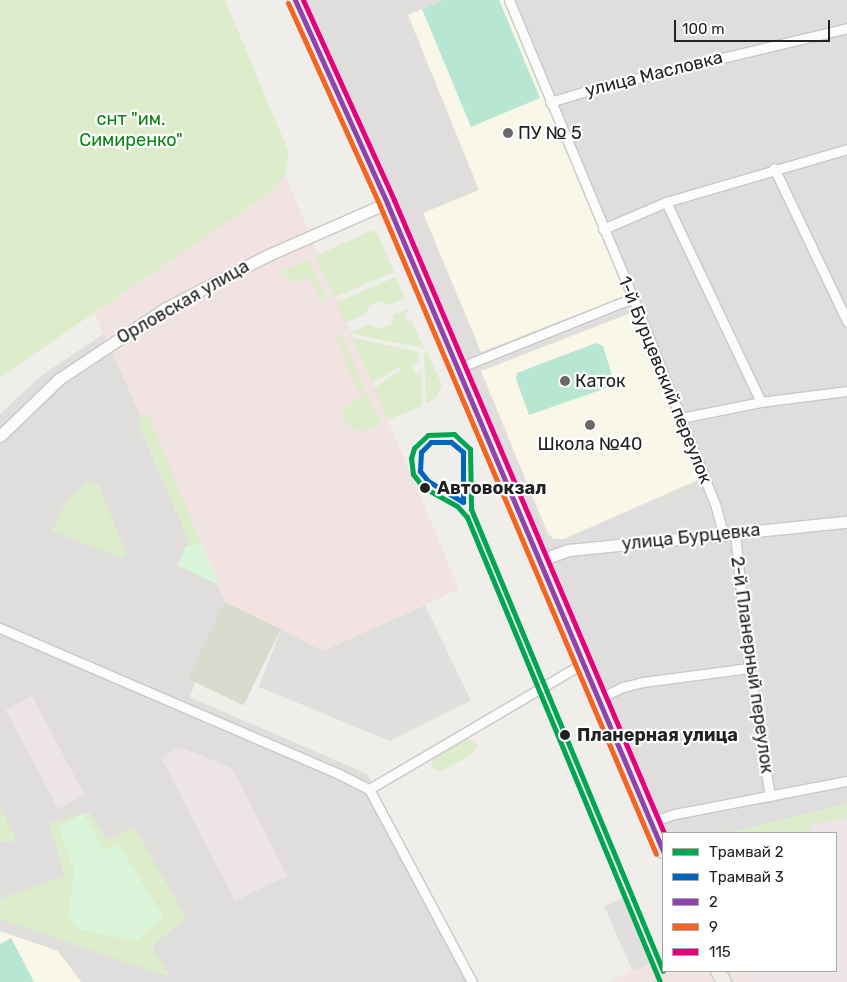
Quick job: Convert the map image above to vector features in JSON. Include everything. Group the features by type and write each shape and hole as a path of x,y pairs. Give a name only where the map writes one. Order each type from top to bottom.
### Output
{"main road":[{"path":"295,0 387,203 456,369 662,849"}],"street":[{"name":"1-й Бурцевский переулок","path":"509,0 633,298 716,507 723,534"},
{"name":"улица Масловка","path":"550,102 600,86 847,28"},
{"path":"603,228 666,202 774,168 847,149"},
{"path":"774,168 847,321"},
{"path":"666,202 760,402"},
{"name":"Орловская улица","path":"0,436 32,402 60,379 166,308 266,256 387,203"},
{"path":"456,369 633,298"},
{"path":"681,418 760,402 847,391"},
{"name":"улица Бурцевка","path":"538,561 569,550 847,522"},
{"name":"2-й Планерный переулок","path":"735,533 749,668 770,796"},
{"path":"0,628 337,772 369,789 472,982"},
{"path":"369,789 582,664"},
{"path":"598,699 623,687 643,682 749,668"},
{"path":"650,822 674,814 847,781"}],"shaded area":[{"path":"295,0 847,0 847,982 724,982 719,972 837,972 837,832 662,832 662,849"},
{"name":"ПУ № 5","path":"444,0 505,0 627,295 481,352 423,213 479,190 408,15"},
{"path":"285,175 459,589 323,651 225,602 94,313 270,193"},
{"name":"Школа №40","path":"631,313 698,480 564,539 554,539 548,534 481,371"},
{"path":"105,333 225,602 190,697 367,774 474,982 0,982 0,414 41,376"},
{"path":"173,564 193,573 187,588 154,574"},
{"path":"12,585 110,627 96,659 0,620 0,588 8,592"},
{"path":"225,602 281,629 243,706 188,678"},
{"path":"425,605 471,701 390,741 259,687 281,629 323,651"},
{"path":"32,696 85,795 58,809 6,710"},
{"path":"180,747 232,768 287,876 235,901 161,757"},
{"path":"847,804 847,982 757,982 752,972 837,972 837,832 730,832"},
{"path":"625,897 654,962 633,971 604,906"},
{"path":"321,908 332,930 277,958 266,936"},
{"path":"0,931 58,951 81,982 0,982"},
{"path":"662,957 662,972 752,972 757,982 608,982"}],"green space":[{"name":"снт \"им. Симиренко\"","path":"0,0 225,0 289,153 285,175 270,193 0,377"},
{"path":"444,0 499,0 540,98 471,127 422,9"},
{"path":"372,230 378,234 394,272 334,297 316,256"},
{"path":"309,259 327,300 321,303 310,279 292,283 281,271"},
{"path":"396,277 405,298 389,305 381,301 369,306 366,314 345,323 336,302"},
{"path":"407,309 408,312 404,315 407,322 411,320 424,348 349,333 369,324 379,329 392,324 394,315"},
{"path":"342,335 365,388 358,391 336,338"},
{"path":"352,338 419,352 419,361 411,366 417,375 421,372 422,406 388,420 374,388 401,370 399,367 372,383"},
{"name":"Каток","path":"596,343 603,346 613,379 612,386 529,415 516,379 517,373"},
{"path":"424,352 428,353 442,385 437,397 426,404"},
{"path":"367,392 381,424 361,432 344,422 342,410"},
{"path":"148,414 201,543 190,544 138,424 140,418"},
{"path":"89,481 99,486 126,552 122,558 52,531 68,498"},
{"path":"201,543 220,585 177,566 186,546"},
{"path":"467,738 477,744 473,754 441,771 432,768 433,756"},
{"path":"847,804 847,818 810,825 811,832 730,832"},
{"path":"0,807 17,841 0,842"},
{"path":"89,812 108,840 134,827 186,918 152,946 169,975 163,975 0,919 0,899 65,876 49,823"},
{"path":"83,813 104,850 118,843 164,918 136,941 81,930 68,917 74,870 58,827"},
{"path":"11,938 34,982 0,982 0,944"}],"tram line":[{"name":"2","path":"660,982 467,517 457,506 423,487 413,474 411,458 414,448 428,435 454,434 470,449 471,509 662,969"},
{"name":"3","path":"431,442 451,442 463,452 463,502 428,481 420,471 421,452 431,442"}],"transit line":[{"name":"2","path":"295,0 387,203 662,849"},
{"name":"115","path":"303,0 394,200 664,832"},
{"name":"9","path":"288,3 380,206 656,854"}],"place":[{"name":"ПУ № 5","path":"508,133"},
{"name":"Каток","path":"565,381"},
{"name":"Школа №40","path":"590,425"},
{"name":"Автовокзал","path":"425,488"},
{"name":"Планерная улица","path":"565,735"}]}
